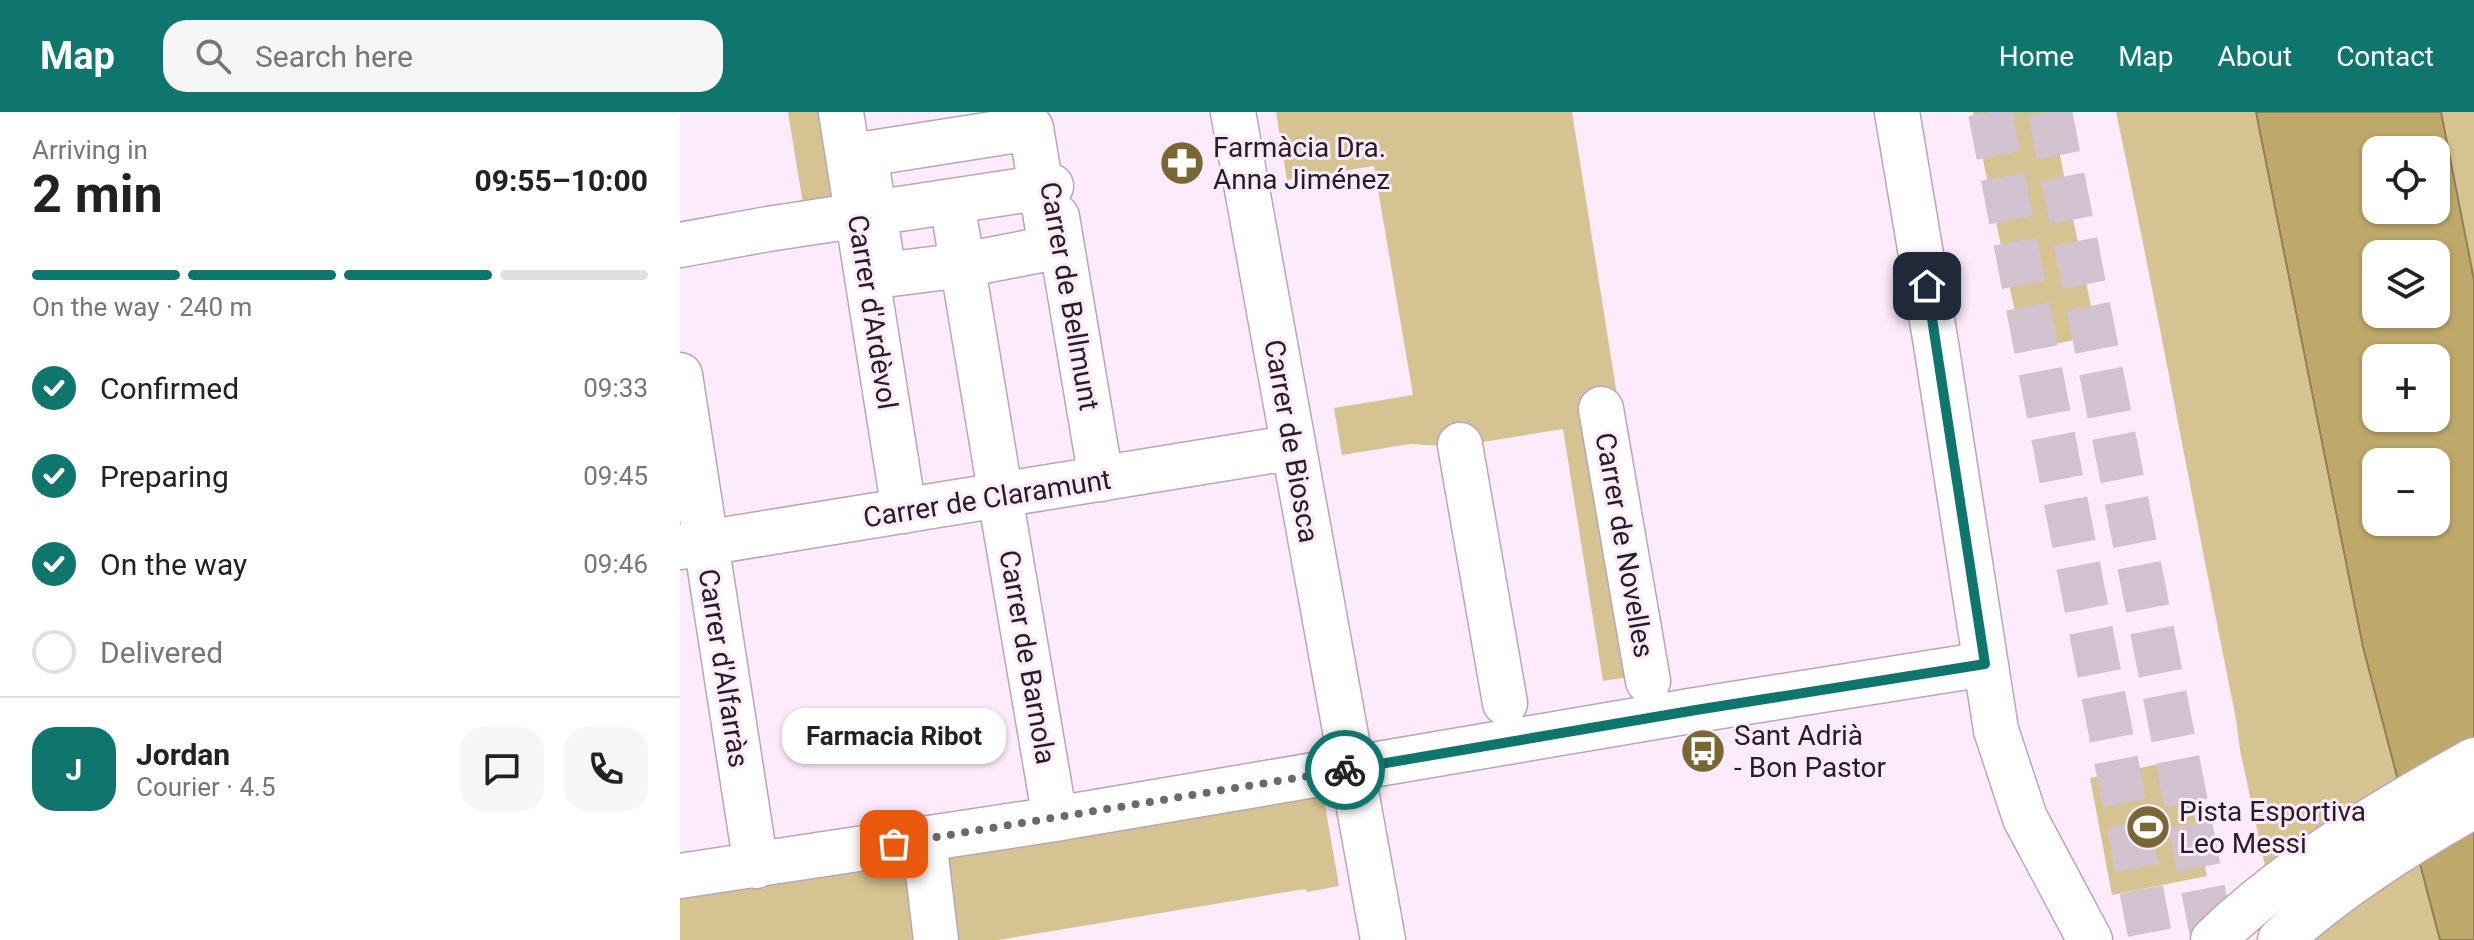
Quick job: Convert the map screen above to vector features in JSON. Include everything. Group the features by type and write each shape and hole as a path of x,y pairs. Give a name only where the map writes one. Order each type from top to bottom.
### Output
{"street":[{"name":"Carrer d'Ardèvol","path":"841,112 904,511"},
{"name":"Carrer de Bellmunt","path":"1038,112 1046,187 1101,479"},
{"name":"Carrer de Biosca","path":"1233,112 1383,940"},
{"path":"1897,112 1996,730 2025,818 2063,895 2090,940"},
{"path":"1031,128 1046,187 1051,248 963,265 884,275 865,154 1031,128"},
{"path":"680,245 1046,187"},
{"name":"Carrer de Barnola","path":"952,202 1055,819"},
{"name":"Carrer d'Alfarràs","path":"680,375 692,447 692,545 756,866"},
{"name":"Carrer de Novelles","path":"1601,409 1648,681"},
{"path":"1460,445 1505,703"},
{"name":"Carrer de Claramunt","path":"692,545 904,511 1000,491 1294,450"},
{"path":"680,876 1055,819 1985,664"},
{"path":"2213,940 2314,859 2396,804 2474,760"},
{"path":"2280,940 2314,909 2404,846 2474,806"},
{"path":"924,840 936,940"}],"shaded area":[{"path":"788,112 831,112 847,210 805,216"},
{"path":"1276,112 1572,112 1661,672 1603,681 1563,429 1477,443 1444,446 1410,444 1342,455 1334,408 1413,395 1374,166 1287,180"},
{"path":"1973,112 2051,112 2097,335 2023,351"},
{"path":"2116,112 2256,112 2363,647 2440,940 2281,940 2240,750"},
{"path":"2256,112 2441,112 2446,136 2362,136 2362,224 2450,224 2450,158 2474,280 2474,940 2440,940 2363,647"},
{"path":"2441,112 2474,112 2474,280 2450,158 2450,136 2446,136"},
{"name":"Pista Esportiva Leo Messi","path":"2184,759 2207,876 2112,895 2090,778"},
{"path":"1323,794 1339,886 998,940 680,940 680,899"}],"tunnel":[{"path":"1990,112 2151,940"},
{"path":"2050,112 2213,940"}],"way so far":[{"path":"894,844 1345,770"}],"place":[{"name":"Farmàcia Dra. Anna Jiménez","path":"1182,163"},
{"name":"Sant Adrià - Bon Pastor","path":"1703,751"},
{"name":"Pista Esportiva Leo Messi","path":"2148,827"},
{"name":"Farmacia Ribot","path":"894,844"}],"route":[{"path":"1345,770 1985,664 1927,286"}]}
